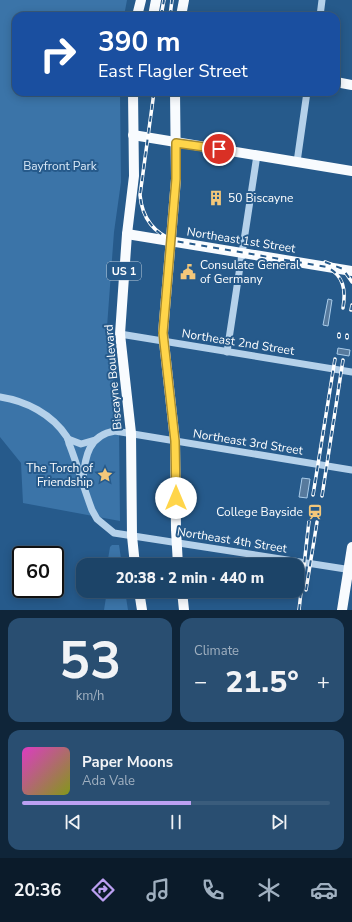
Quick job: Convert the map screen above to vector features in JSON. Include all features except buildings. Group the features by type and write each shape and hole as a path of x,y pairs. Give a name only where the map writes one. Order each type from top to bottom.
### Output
{"main road":[{"path":"138,12 141,0"},
{"path":"154,12 156,0"},
{"path":"182,12 184,0"},
{"path":"340,83 352,85"},
{"name":"Biscayne Boulevard","path":"133,96 134,184 127,234 120,334 131,433 132,536 134,558"},
{"path":"175,96 176,179 169,242 163,341 175,441 177,558"},
{"path":"133,135 352,171"},
{"name":"Northeast 1st Street","path":"127,234 352,271"},
{"path":"342,610 350,569 352,547"},
{"path":"140,598 142,610"},
{"path":"183,598 184,610"}],"street":[{"path":"320,12 322,0"},
{"path":"297,162 306,96"},
{"path":"227,352 257,155"},
{"name":"Northeast 2nd Street","path":"120,334 352,372"},
{"name":"Northeast 4th Street","path":"0,397 22,402 38,410 56,424 68,439 90,505 97,519 114,533 350,569"},
{"name":"Northeast 3rd Street","path":"68,439 81,444 96,440 100,436 112,432 131,433 352,470"},
{"path":"83,481 86,460 96,440"}],"green space":[{"name":"Bayfront Park","path":"0,0 127,0 125,12 12,12 12,96 120,96 121,182 114,232 107,327 119,432 120,521 23,503 21,463 0,437"},
{"path":"112,545 119,545 121,558 108,558 110,547"},
{"path":"106,598 126,598 128,610 104,610"}],"shaded area":[{"path":"328,299 332,300 328,326 323,325"},
{"path":"338,348 350,350 349,356 337,354"},
{"path":"302,478 310,479 307,498 299,497"}],"railway":[{"path":"162,12 164,0"},
{"path":"170,12 172,0"},
{"path":"153,96 140,195 146,217 155,229 167,238 175,241 327,267 337,275 344,289 343,308"},
{"path":"325,262 343,269 352,282"},
{"path":"351,310 352,305"},
{"path":"313,495 335,359"},
{"path":"322,496 343,360"},
{"path":"299,610 309,521"},
{"path":"306,590 317,522"}],"place":[{"name":"50 Biscayne","path":"216,198"},
{"name":"Consulate General of Germany","path":"188,272"},
{"name":"The Torch of Friendship","path":"105,475"},
{"name":"College Bayside","path":"315,512"}],"route":[{"path":"176,498 175,441 163,333 168,250 176,179 176,143 219,149"}]}
